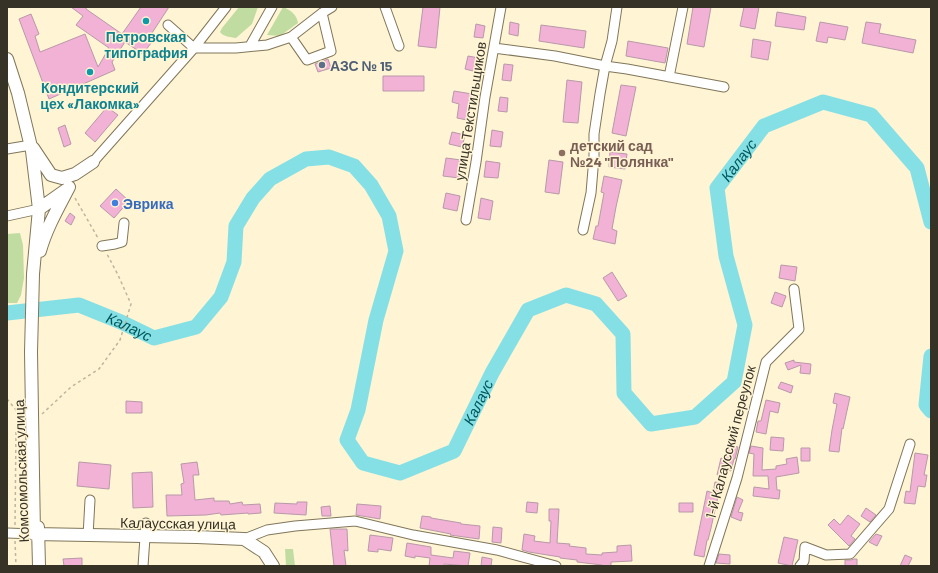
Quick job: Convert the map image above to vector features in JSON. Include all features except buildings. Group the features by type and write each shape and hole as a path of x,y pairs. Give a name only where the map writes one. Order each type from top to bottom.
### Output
{"main road":[{"path":"7,59 18,93 31,145 37,186 39,209 33,274"},
{"path":"31,145 51,175 62,178 75,174 93,162"},
{"path":"39,209 69,187 93,162"},
{"path":"33,274 43,241 69,187"},
{"name":"Комсомольская улица","path":"33,274 28,415 39,566"},
{"name":"Калаусская улица","path":"36,534 244,539"},
{"path":"244,539 264,552 273,566"}],"street":[{"path":"93,162 194,48 226,7"},
{"path":"250,46 272,7"},
{"path":"168,25 194,48 236,48 267,45 291,37 332,7"},
{"path":"385,7 399,46"},
{"name":"улица Текстильщиков","path":"466,220 501,7"},
{"path":"583,230 590,192 594,157 594,134 604,66 612,41 617,7"},
{"path":"669,77 683,7"},
{"path":"291,37 307,60 331,51 322,13"},
{"path":"494,48 555,56 724,87"},
{"path":"7,149 31,145"},
{"path":"7,216 39,209"},
{"path":"102,246 122,242 124,223"},
{"name":"1-й Калаусский переулок","path":"709,566 737,478 766,362 799,329 794,289"},
{"path":"800,566 804,561 805,547 826,555 850,554 889,509 910,444"},
{"path":"88,536 90,500"},
{"name":"Калаусская улица","path":"244,539 267,530 355,521 413,535 497,550 556,566"},
{"path":"143,566 146,523"},
{"name":"Калаусская улица","path":"11,533 36,534"}],"path":[{"path":"16,566 11,533 16,431 28,415 99,369 120,340 131,304"},
{"path":"7,399 28,415"}],"green space":[{"path":"239,7 258,7 252,24 236,38 223,35 220,32 222,28"},
{"path":"283,7 293,13 298,23 280,36 267,35"},
{"path":"20,233 23,245 24,278 21,295 17,303 7,303 7,234"},
{"path":"285,549 293,549 295,566 286,566"}],"waterway":[{"name":"Калаус","path":"7,313 79,305 121,322 154,338 196,327 221,297 234,262 236,226 253,198 270,179 306,159 329,157 354,166 371,185 389,216 396,251 376,320 358,410 347,440 363,463 400,473 454,451 492,373 528,310 566,295 596,304 623,334 624,393 651,424 695,417 734,382 745,325 726,256 717,188 764,126 823,102 871,115 917,168 931,222"},
{"name":"Калаус","path":"931,356 926,405 931,411"}],"place":[{"name":"Петровская типография","path":"146,21"},
{"name":"АЗС № 15","path":"322,65"},
{"name":"Кондитерский цех «Лакомка»","path":"90,72"},
{"name":"детский сад №24 \"Полянка\"","path":"562,153"},
{"name":"Эврика","path":"115,203"}]}
